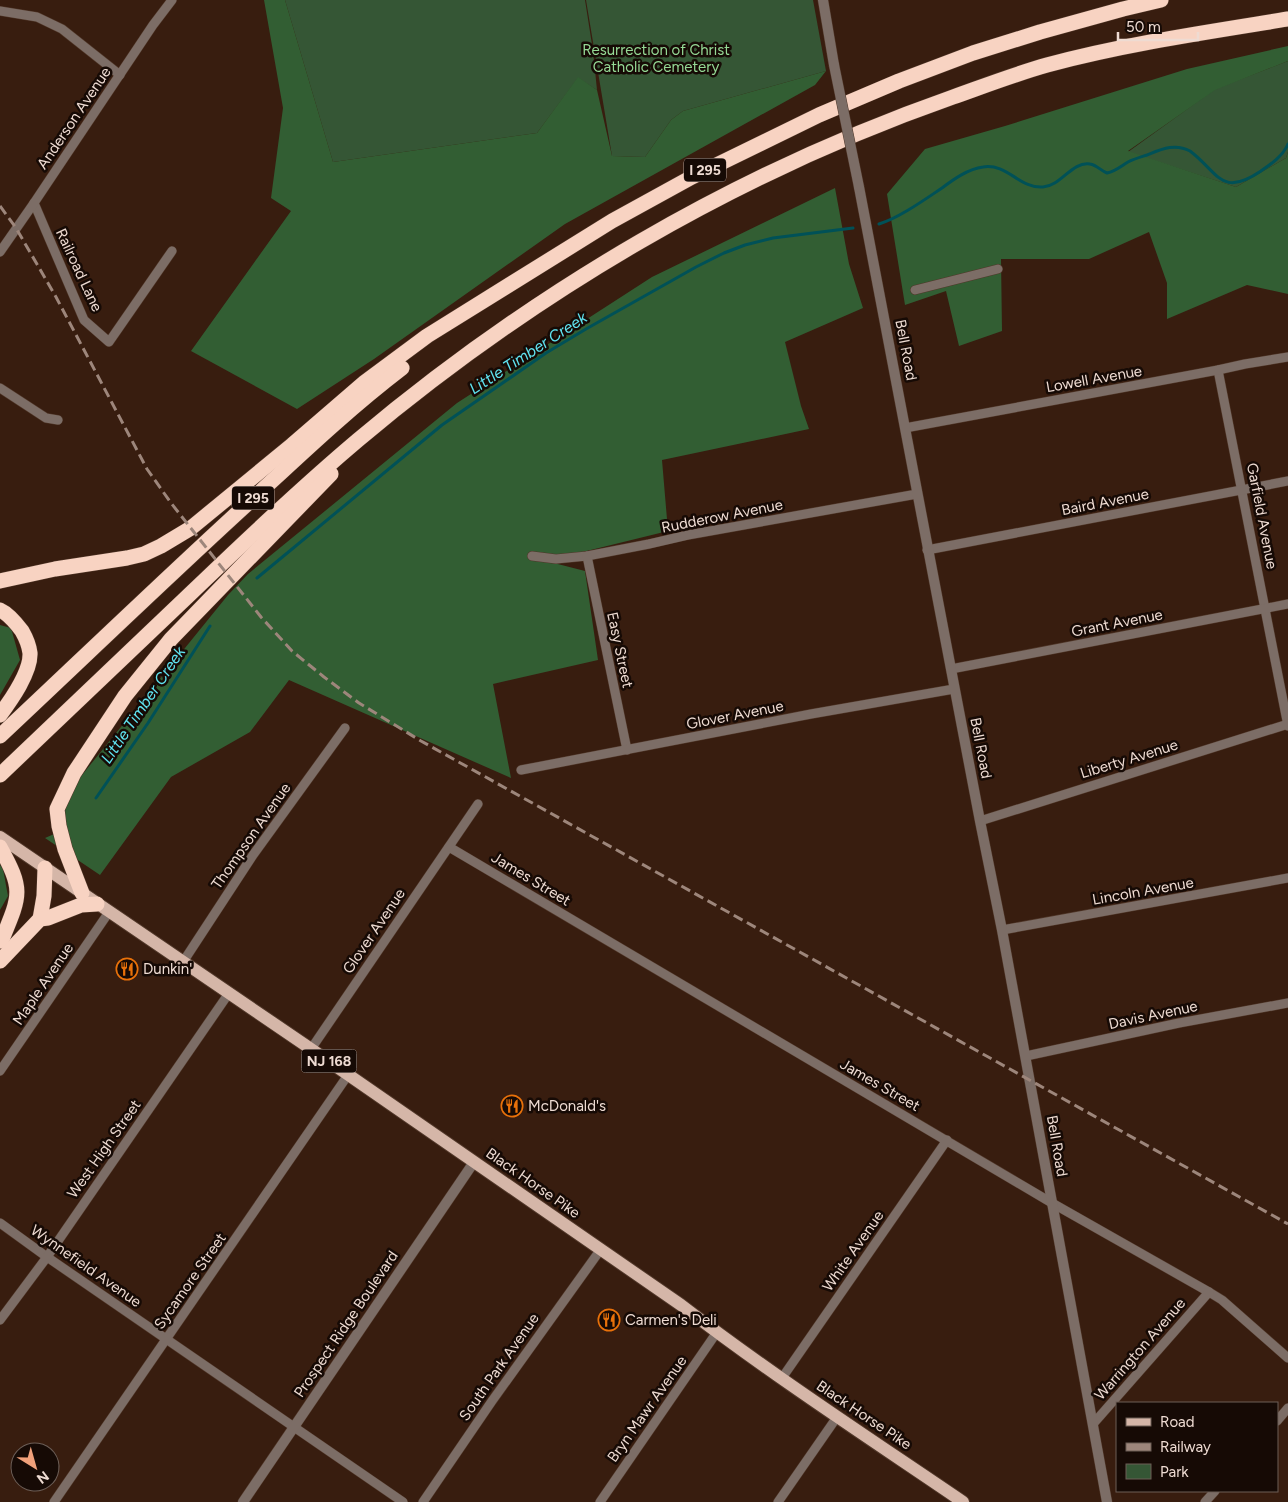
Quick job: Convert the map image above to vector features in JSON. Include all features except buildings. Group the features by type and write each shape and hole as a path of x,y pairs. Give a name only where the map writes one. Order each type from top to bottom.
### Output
{"highway":[{"name":"I 295","path":"0,736 321,436 376,388 521,278 612,221 692,176 873,91 965,56 1006,43 1078,21 1161,0"},
{"name":"I 295","path":"0,775 302,489 392,412 483,342 595,268 711,202 819,150 922,108 1045,66 1115,49 1288,19"},
{"path":"0,581 55,569 127,558 144,554 161,546 191,528 365,382 427,336 521,278"},
{"path":"82,893 65,849 57,809 74,773 126,696 171,639 392,412"},
{"path":"0,610 5,612 18,625 27,641 30,654 28,666 21,682 0,714"},
{"path":"0,847 17,882 16,908 0,941"},
{"path":"0,961 40,919 44,896 45,868"},
{"path":"40,919 48,918 81,905 103,908"}],"main road":[{"name":"NJ 168","path":"0,837 82,893"},
{"name":"Black Horse Pike","path":"82,893 601,1249 957,1500"}],"street":[{"name":"Anderson Avenue","path":"0,252 153,24 172,0"},
{"name":"Bell Road","path":"823,0 927,550 1026,1056 1108,1502"},
{"path":"0,11 37,17 62,28 120,75"},
{"name":"Railroad Lane","path":"34,203 84,320 109,342 172,251"},
{"path":"915,290 998,269"},
{"name":"Lowell Avenue","path":"905,428 1288,357"},
{"name":"Garfield Avenue","path":"1218,370 1288,725"},
{"path":"0,388 46,418 58,420"},
{"name":"Baird Avenue","path":"927,550 1288,481"},
{"name":"Rudderow Avenue","path":"532,556 556,559 586,556 688,535 917,494"},
{"name":"Easy Street","path":"586,556 627,750"},
{"name":"Grant Avenue","path":"951,669 1288,604"},
{"name":"Glover Avenue","path":"520,770 811,714 954,689"},
{"name":"Liberty Avenue","path":"980,821 1288,725"},
{"name":"Thompson Avenue","path":"183,962 253,855 345,728"},
{"name":"Glover Avenue","path":"311,1049 478,804"},
{"name":"James Street","path":"448,847 1052,1203 1222,1300 1288,1358"},
{"name":"Lincoln Avenue","path":"1002,930 1288,878"},
{"name":"Maple Avenue","path":"0,1072 103,908"},
{"name":"West High Street","path":"0,1320 46,1257 229,993"},
{"name":"Davis Avenue","path":"1026,1056 1178,1023 1287,1004"},
{"name":"Sycamore Street","path":"54,1502 348,1075"},
{"name":"White Avenue","path":"782,1378 947,1140"},
{"name":"Prospect Ridge Boulevard","path":"243,1502 474,1162"},
{"name":"Wynnefield Avenue","path":"0,1223 46,1257 403,1502"},
{"name":"South Park Avenue","path":"423,1502 492,1401 601,1249"},
{"name":"Warrington Avenue","path":"1093,1424 1208,1292"},
{"name":"Bryn Mawr Avenue","path":"600,1502 717,1332"},
{"path":"1278,1420 1288,1408"},
{"path":"778,1502 837,1416"},
{"path":"1204,1502 1214,1492"}],"green space":[{"path":"264,0 285,0 333,162 537,133 578,77 597,90 612,156 645,157 671,120 683,111 826,71 815,85 565,224 374,359 297,409 191,351 291,211 271,198 283,108"},
{"path":"285,0 585,0 597,90 578,78 537,133 333,162"},
{"name":"Resurrection of Christ Catholic Cemetery","path":"586,0 813,0 826,71 683,111 671,120 645,157 612,156"},
{"path":"1288,46 1288,61 1215,90 1128,151 1236,187 1286,158 1288,152 1288,294 1247,285 1167,319 1167,283 1149,232 1089,259 1001,259 1002,331 959,346 946,291 905,305 887,194 925,149 1187,69"},
{"path":"1288,61 1288,152 1286,158 1236,187 1128,152 1215,89"},
{"path":"835,188 849,264 863,308 785,342 801,406 809,429 662,460 668,531 546,561 585,571 598,660 493,684 511,778 289,680 250,732 171,777 100,875 45,838 61,831 69,791 228,595 248,574 457,403 652,277"},
{"path":"0,625 11,628 20,660 0,695"},
{"path":"0,865 3,869 8,896 0,910"}],"waterway":[{"name":"Little Timber Creek","path":"879,224 895,218 961,175 983,167 999,169 1027,184 1043,187 1055,183 1078,166 1084,164 1090,164 1107,173 1116,170 1130,161 1168,148 1179,147 1190,151 1221,179 1237,182 1248,179 1269,166 1280,156 1288,144"},
{"name":"Little Timber Creek","path":"257,578 442,425 546,353 586,329 696,267 745,245 773,238 853,228"},
{"name":"Little Timber Creek","path":"96,798 148,723 210,626"}],"railway":[{"path":"0,206 16,228 56,297 147,469 171,503 261,617 292,651 324,677 359,703 421,741 1288,1224"}],"place":[{"name":"Dunkin'","path":"127,969"},
{"name":"McDonald's","path":"512,1106"},
{"name":"Carmen's Deli","path":"609,1320"}]}
